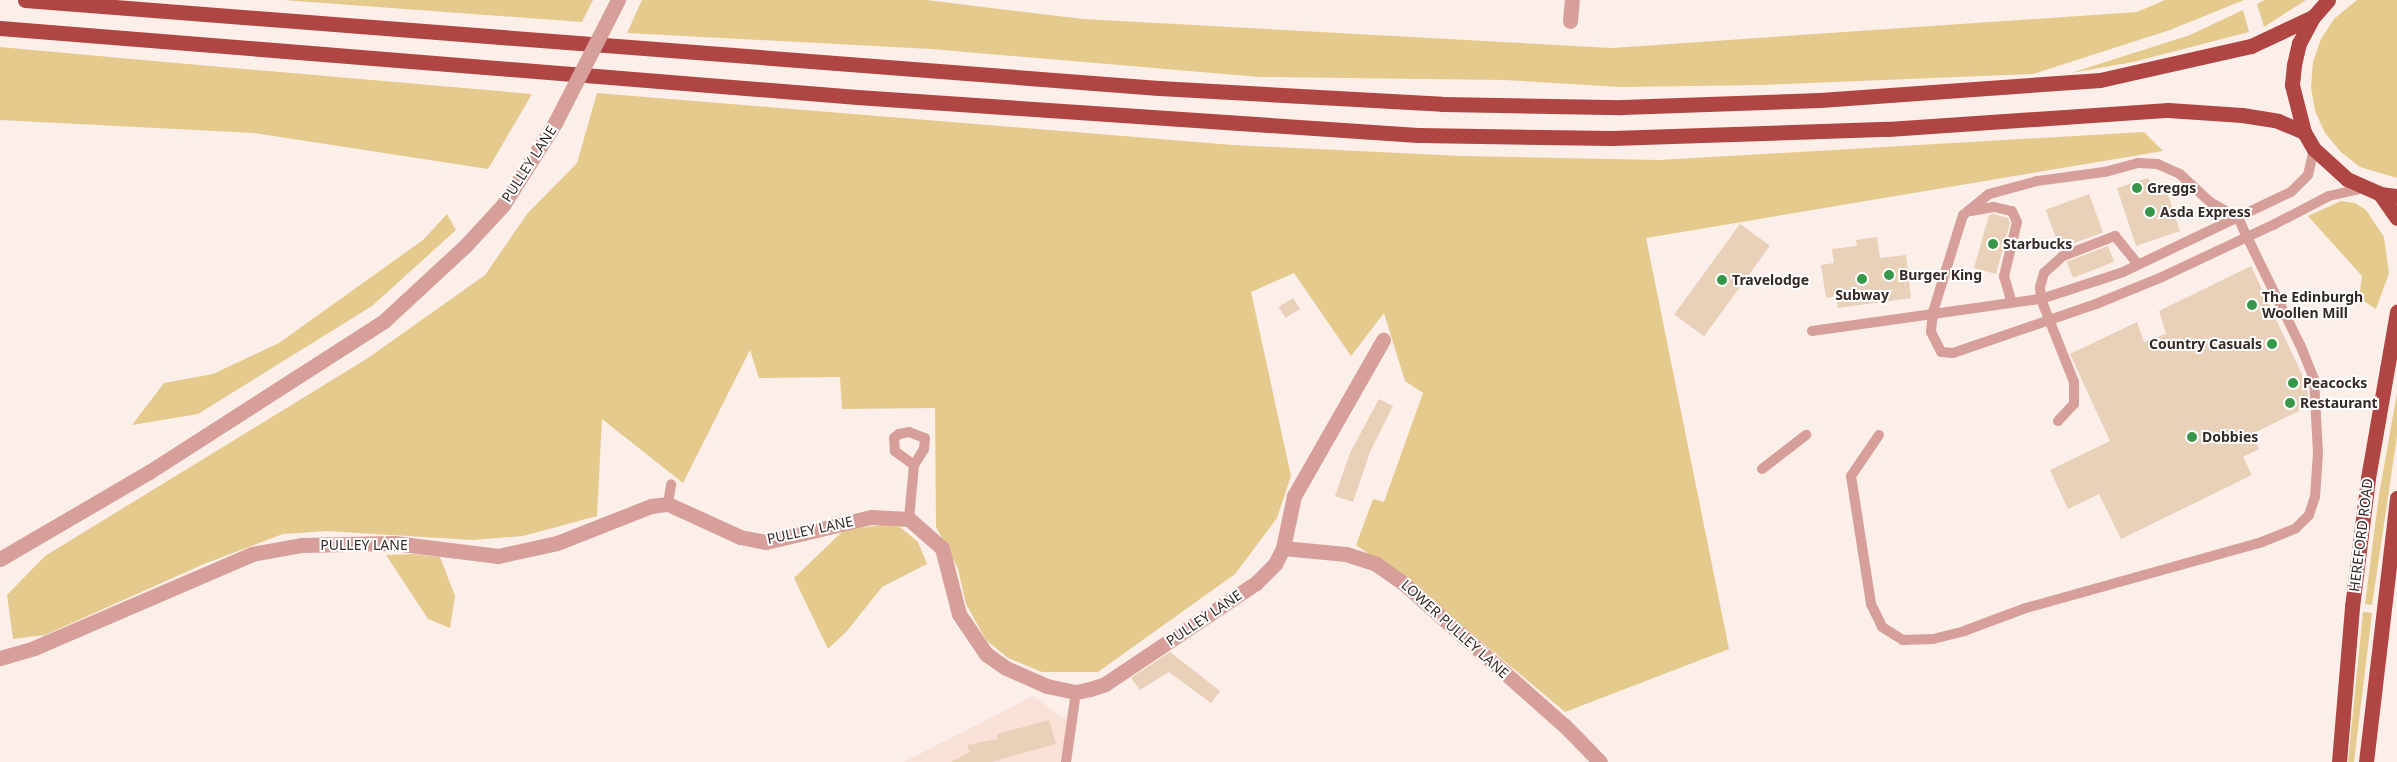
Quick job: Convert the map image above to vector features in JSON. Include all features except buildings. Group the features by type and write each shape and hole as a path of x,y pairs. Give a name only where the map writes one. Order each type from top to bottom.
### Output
{"highway":[{"path":"25,0 1159,88 1442,104 1622,107 1839,99 2100,80 2251,46 2313,17"},
{"path":"2328,0 2313,17 2299,43 2293,75 2295,102 2304,132 2314,149 2341,175 2363,188 2380,194 2397,196"},
{"path":"0,28 867,98 1418,135 1671,136 1888,129 2168,110 2242,115 2278,121 2304,132"},
{"path":"2380,194 2397,218"},
{"name":"HEREFORD ROAD","path":"2339,762 2352,606 2368,478 2397,310"},
{"path":"2366,762 2397,498"}],"street":[{"name":"PULLEY LANE","path":"0,559 149,472 384,321 466,245 503,205 555,123 618,0"},
{"path":"1570,21 1572,0"},
{"name":"PULLEY LANE","path":"0,658 34,648 252,554 302,545 394,543 498,556 557,543 651,506 668,504 740,537 766,542 871,517 909,519 942,548 959,614 986,654 1006,668 1047,686 1076,692 1105,684 1256,583 1275,564 1283,548 1294,496 1383,340"},
{"name":"LOWER PULLEY LANE","path":"1283,548 1346,554 1376,564 1402,582 1565,726 1600,762"}],"lane":[{"path":"1812,331 1933,312 2041,299 2138,264 2291,192 2308,175 2314,149"},
{"path":"1879,436 1851,476 1871,604 1882,627 1903,640 1933,638 1964,630 2026,608 2262,542 2295,529 2309,515 2315,497 2318,453 2314,379 2248,237 2238,218 2210,202 2180,174 2158,164 2138,163 2104,172 2037,181 1989,194 1963,215 1933,312 1931,332 1941,352 1954,353 2162,277 2248,237 2330,196 2363,188"},
{"path":"1963,215 1976,208 2012,211 2017,222 2004,276 2011,302"},
{"path":"2058,421 2074,404 2074,382 2041,299 2040,287 2044,273 2063,256 2115,236 2138,264"},
{"path":"1762,469 1806,436"},
{"path":"909,519 914,465"},
{"path":"668,504 671,484"},
{"path":"1066,762 1076,692"}],"shaded area":[{"path":"283,0 593,0 582,22"},
{"path":"642,0 926,0 1083,19 1612,48 2137,12 2165,0 2244,0 2170,30 2033,74 1760,85 1620,87 1505,80 1260,77 931,49 627,33"},
{"path":"2265,0 2306,0 2264,27 2257,4"},
{"path":"2357,0 2397,0 2397,178 2360,167 2341,152 2325,133 2315,111 2311,87 2313,62 2321,39 2334,19"},
{"path":"2243,10 2249,32 2133,62 2071,73 2190,35"},
{"path":"0,47 532,94 488,169 254,133 0,120"},
{"path":"597,93 1233,145 1461,156 1659,160 2144,132 2163,151 1646,238 1729,649 1565,712 1415,586 1356,545 1373,499 1384,502 1423,393 1405,381 1384,313 1351,356 1294,273 1251,292 1291,476 1277,518 1235,574 1098,672 1042,672 1008,658 986,640 966,604 958,569 936,527 935,408 842,409 840,377 759,378 750,350 683,483 602,419 597,516 523,536 473,540 327,531 283,534 204,564 45,635 13,639 7,595 45,556 368,358 485,275 527,214 577,163"},
{"path":"2341,201 2355,203 2366,210 2384,237 2389,273 2376,309 2359,298 2362,276 2308,216"},
{"path":"447,214 456,230 372,306 198,414 132,425 164,383 213,374 279,343 423,240"},
{"path":"2397,393 2397,436 2372,605 2365,604 2379,495"},
{"path":"883,525 900,527 918,542 927,564 882,587 847,631 828,649 794,578 844,530"},
{"path":"414,554 440,557 455,596 450,628 428,619 386,555"},
{"path":"2363,612 2372,613 2354,762 2348,762"},
{"path":"1033,696 1061,717 1078,719 1070,762 904,762"}],"place":[{"name":"Greggs","path":"2137,188"},
{"name":"Asda Express","path":"2150,212"},
{"name":"Starbucks","path":"1993,244"},
{"name":"Burger King","path":"1889,275"},
{"name":"Subway","path":"1862,279"},
{"name":"Travelodge","path":"1722,280"},
{"name":"The Edinburgh Woollen Mill","path":"2252,305"},
{"name":"Country Casuals","path":"2272,344"},
{"name":"Peacocks","path":"2293,383"},
{"name":"Restaurant","path":"2290,403"},
{"name":"Dobbies","path":"2192,437"}]}
